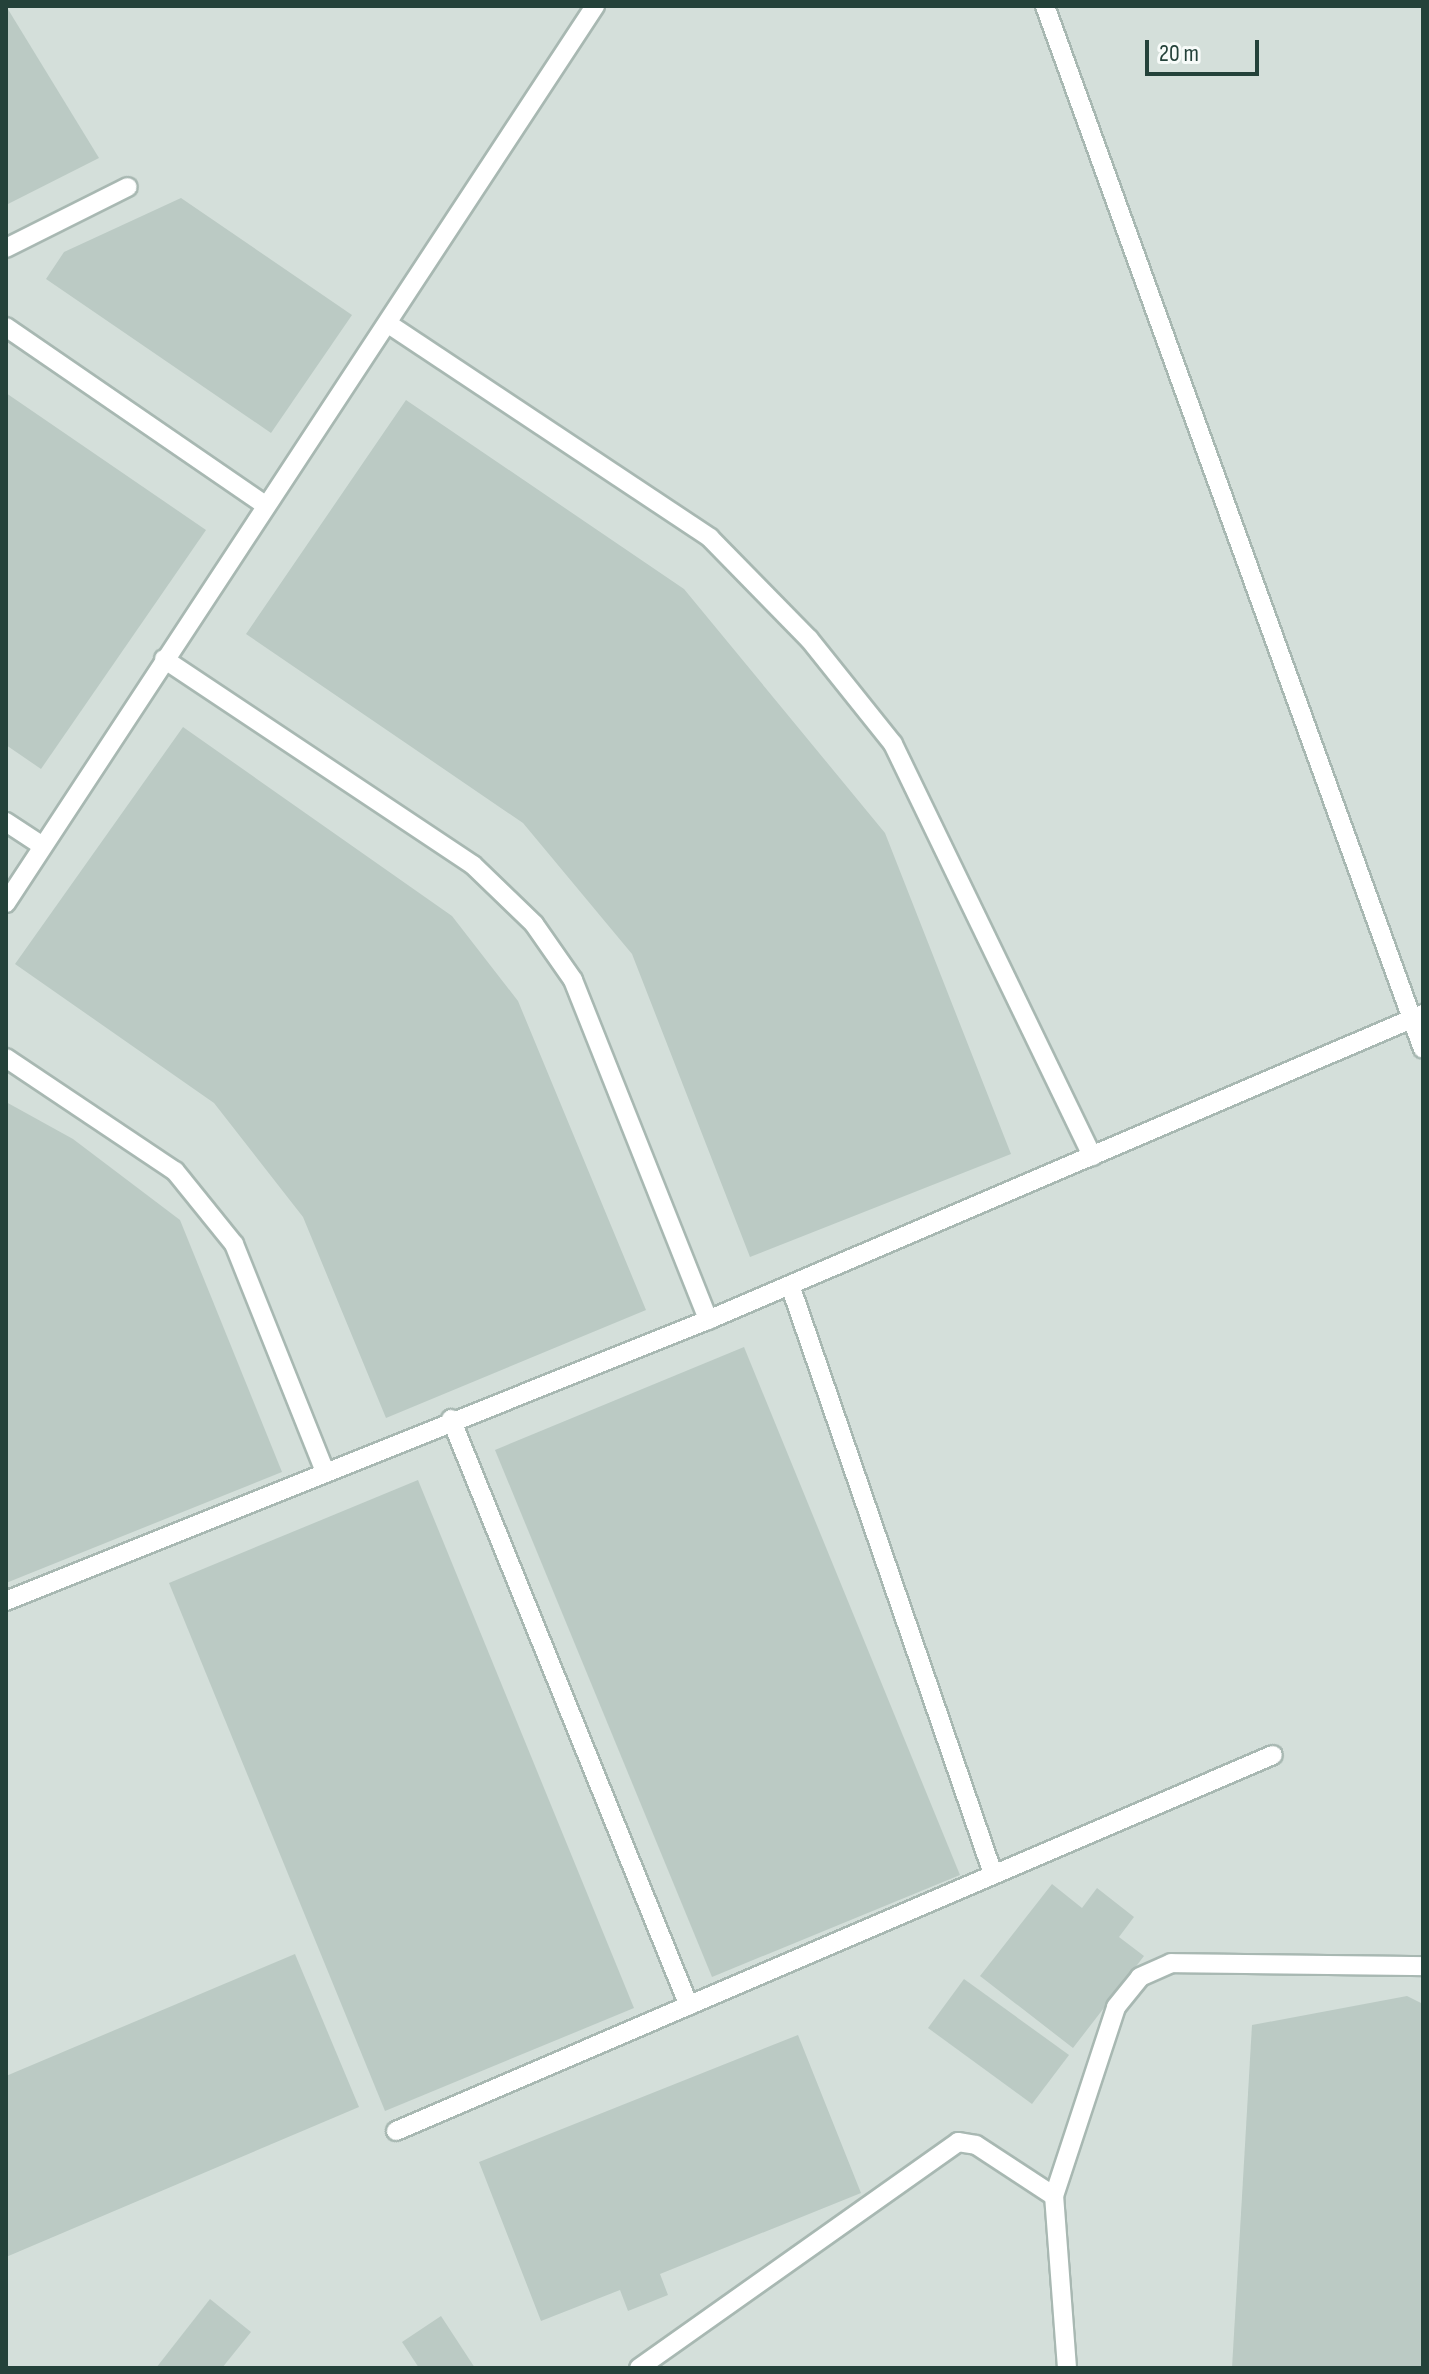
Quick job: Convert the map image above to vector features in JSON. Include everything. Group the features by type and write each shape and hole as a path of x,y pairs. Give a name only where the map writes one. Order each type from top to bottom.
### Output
{"lane":[{"path":"6,903 265,505 390,325 595,6"},
{"path":"1045,6 1417,1017 1423,1049"},
{"path":"6,248 128,187"},
{"path":"390,325 710,538 809,639 893,744 1092,1156"},
{"path":"6,327 265,505"},
{"path":"164,659 473,865 534,924 573,980 708,1320"},
{"path":"6,822 41,845"},
{"path":"6,1601 324,1469 708,1320 1417,1017"},
{"path":"6,1058 175,1171 234,1244 324,1469"},
{"path":"790,1285 993,1874"},
{"path":"451,1419 689,2006"},
{"path":"396,2131 1273,1755"},
{"path":"1067,2368 1054,2196 1116,2007 1140,1977 1171,1963 1423,1966"},
{"path":"652,2365 958,2142 976,2145 1054,2196"}],"shaded area":[{"path":"6,6 1423,6 1423,2368 6,2368"}],"building":[{"path":"6,6 99,158 6,205"},
{"path":"181,198 352,315 271,433 46,279 64,252"},
{"path":"6,393 206,530 41,769 6,745"},
{"path":"406,400 684,589 885,833 1011,1154 750,1257 632,954 523,823 246,634"},
{"path":"183,727 452,916 518,1001 646,1310 386,1418 303,1217 214,1103 15,964"},
{"path":"6,1102 73,1139 180,1220 282,1472 6,1583"},
{"path":"744,1347 960,1875 712,1977 495,1450"},
{"path":"418,1480 634,2008 385,2111 169,1583"},
{"path":"1052,1884 1082,1908 1097,1888 1134,1917 1119,1937 1144,1956 1073,2048 980,1976"},
{"path":"295,1954 359,2107 6,2257 6,2076"},
{"path":"964,1979 1069,2055 1032,2104 928,2028"},
{"path":"1407,1996 1423,2004 1423,2368 1232,2368 1252,2025"},
{"path":"798,2035 861,2193 660,2274 668,2295 628,2311 620,2290 541,2321 479,2162"},
{"path":"210,2299 251,2332 222,2368 156,2368"},
{"path":"441,2316 475,2368 419,2368 402,2342"}]}
